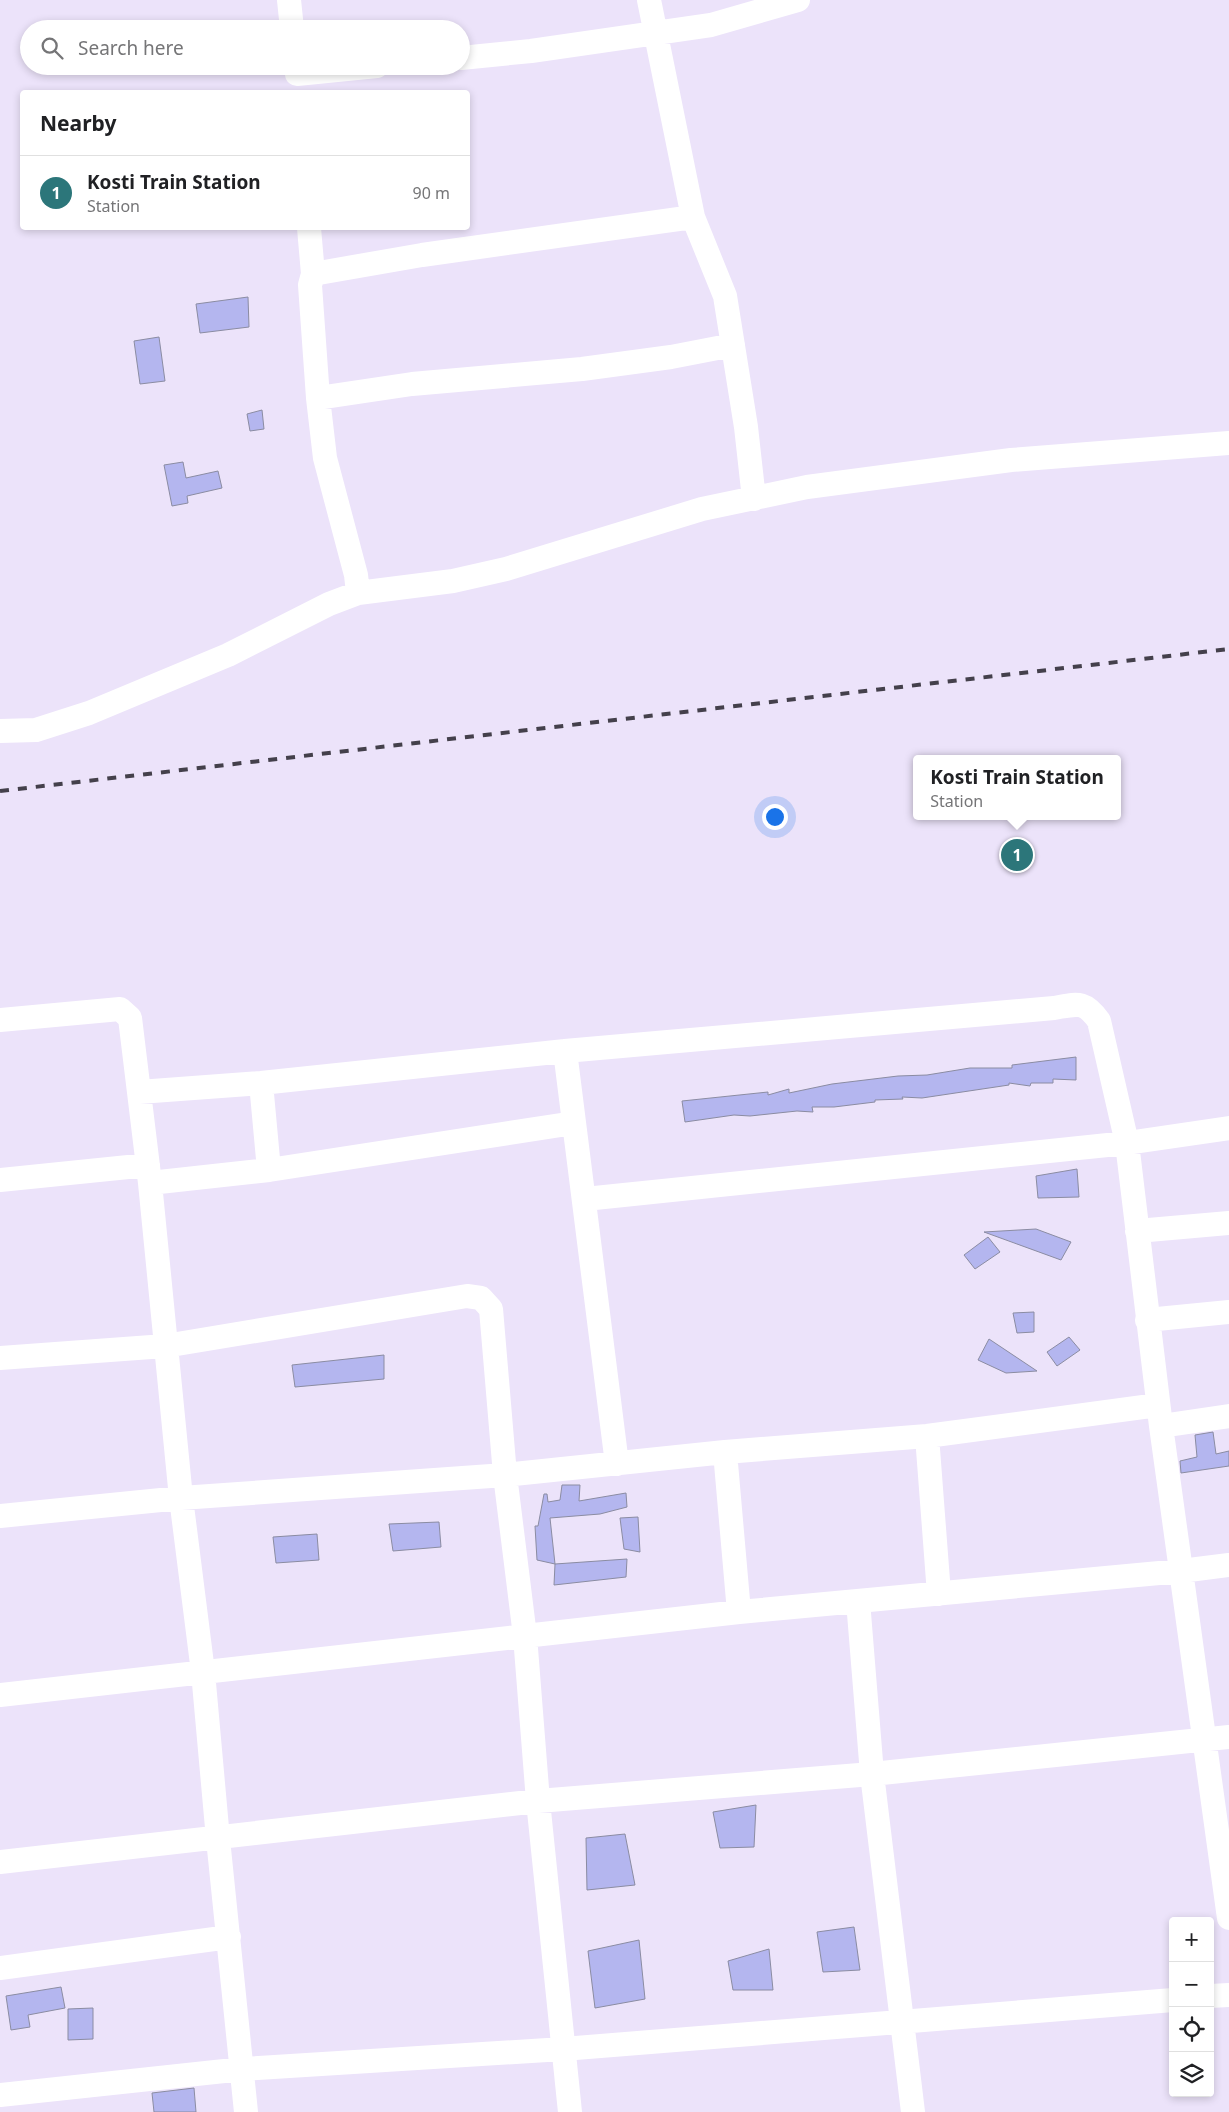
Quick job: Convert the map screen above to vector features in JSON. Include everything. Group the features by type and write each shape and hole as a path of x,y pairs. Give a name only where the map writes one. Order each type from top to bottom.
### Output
{"street":[{"path":"288,0 291,20"},
{"path":"649,0 693,217 725,296 746,427 754,499"},
{"path":"470,57 530,51 711,24 798,0"},
{"path":"297,78 317,75"},
{"path":"312,274 422,255 693,217"},
{"path":"309,230 312,274 310,285 318,398 325,458 356,575 358,594"},
{"path":"318,398 412,384 592,367 670,357 733,345"},
{"path":"0,732 36,730 89,713 228,656 330,604 358,594 453,581 506,569 702,509 807,487 1011,460 1229,443"},
{"path":"139,1092 261,1083 564,1050 1054,1008 1078,1004 1090,1009 1099,1021 1127,1143 1160,1416 1205,1739 1224,1842 1229,1918"},
{"path":"0,1020 120,1009 130,1018 149,1174 181,1498 203,1672 246,2112"},
{"path":"564,1050 585,1199 617,1464"},
{"path":"261,1083 270,1170"},
{"path":"0,1180 270,1170 574,1123"},
{"path":"585,1199 1127,1143 1229,1128"},
{"path":"1137,1231 1229,1223"},
{"path":"0,1358 165,1346 468,1296 481,1298 491,1309 505,1475 525,1636 538,1801 570,2112"},
{"path":"1147,1320 1229,1312"},
{"path":"0,1516 181,1498 505,1475 725,1452 1160,1416 1229,1416"},
{"path":"927,1436 939,1594"},
{"path":"725,1452 738,1612"},
{"path":"0,1695 738,1612 1229,1565"},
{"path":"858,1601 872,1774 913,2112"},
{"path":"0,1862 218,1839 538,1801 872,1774 1229,1737"},
{"path":"0,1968 229,1937"},
{"path":"1214,1996 1229,1995"},
{"path":"0,2095 243,2069 563,2049 1169,2000"}],"building":[{"path":"248,297 249,327 200,333 196,304"},
{"path":"159,337 165,381 140,384 134,341"},
{"path":"262,410 264,429 250,431 247,414"},
{"path":"183,462 186,478 218,471 222,488 187,496 188,503 172,506 164,465"},
{"path":"1076,1057 1076,1080 1053,1079 1053,1083 1031,1083 1030,1086 1009,1083 1009,1085 922,1098 902,1097 903,1099 875,1100 875,1102 834,1107 812,1107 813,1112 797,1111 750,1116 734,1115 685,1122 682,1101 768,1092 768,1095 789,1089 789,1093 832,1084 898,1076 927,1075 970,1068 1012,1068 1012,1065"},
{"path":"1077,1169 1079,1197 1038,1198 1036,1176"},
{"path":"1036,1229 1071,1242 1061,1260 984,1232"},
{"path":"988,1237 1000,1252 975,1269 964,1255"},
{"path":"1034,1312 1034,1332 1017,1333 1013,1313"},
{"path":"1069,1337 1080,1350 1057,1366 1047,1352"},
{"path":"989,1339 1037,1371 1006,1373 978,1360"},
{"path":"384,1355 384,1379 295,1387 292,1365"},
{"path":"1213,1432 1216,1454 1229,1451 1229,1466 1181,1473 1180,1461 1197,1457 1195,1435"},
{"path":"562,1485 580,1485 579,1501 626,1493 627,1507 600,1514 550,1518 555,1564 537,1560 535,1526 538,1526 544,1494 547,1494 548,1502 560,1500"},
{"path":"638,1517 640,1552 624,1549 620,1518"},
{"path":"439,1522 441,1547 393,1551 389,1524"},
{"path":"317,1534 319,1560 276,1563 273,1537"},
{"path":"627,1559 626,1577 554,1585 555,1564"},
{"path":"756,1805 754,1847 720,1848 713,1812"},
{"path":"625,1834 635,1885 587,1890 586,1838"},
{"path":"854,1927 860,1970 823,1972 817,1932"},
{"path":"639,1940 645,1999 595,2008 588,1951"},
{"path":"769,1949 773,1990 733,1990 728,1961"},
{"path":"61,1987 65,2008 28,2015 30,2027 11,2030 6,1996"},
{"path":"93,2008 93,2039 68,2040 68,2009"},
{"path":"194,2088 196,2112 154,2112 152,2093"}],"railway":[{"path":"0,791 1229,649"}],"place":[{"name":"Kosti Train Station","path":"1017,855"}]}
